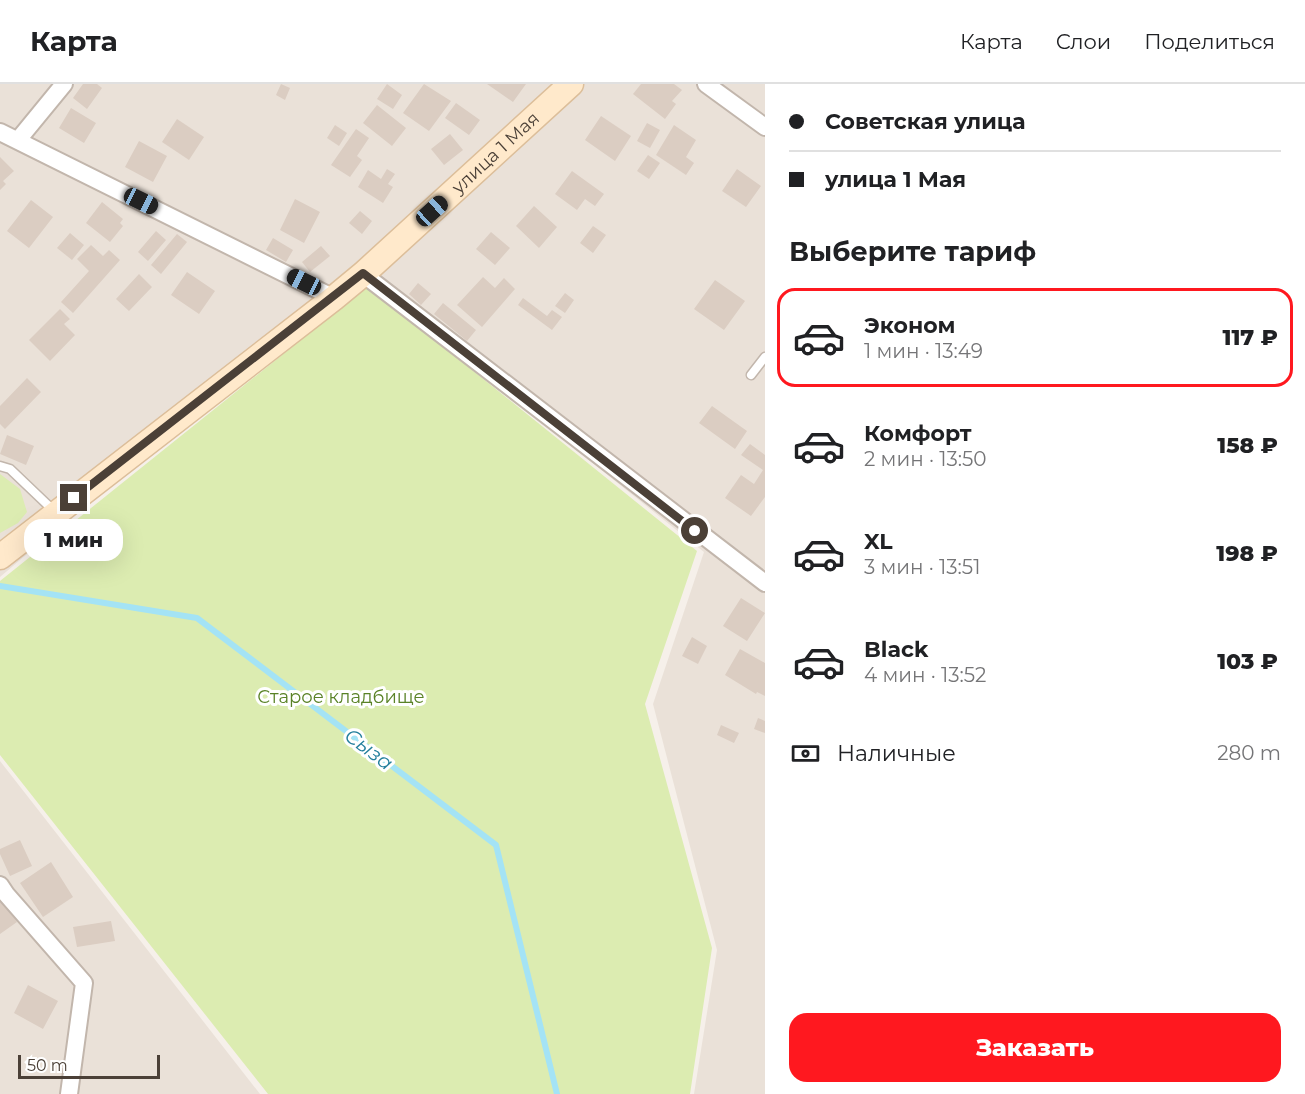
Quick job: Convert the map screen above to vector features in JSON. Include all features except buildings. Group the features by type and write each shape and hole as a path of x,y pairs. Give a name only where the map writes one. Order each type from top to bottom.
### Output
{"main road":[{"name":"улица 1 Мая","path":"0,557 60,517 334,298 571,84"}],"street":[{"path":"18,140 64,84"},
{"path":"706,84 765,127"},
{"path":"0,132 334,298"},
{"path":"363,273 765,583"},
{"path":"0,885 84,983 69,1094"}],"lane":[{"path":"751,375 765,357"},
{"path":"0,466 10,469 60,517"}],"shaded area":[{"path":"0,84 765,84 765,1094 694,1094 717,950 653,704 704,552 366,282 65,522 0,577"},
{"path":"0,761 260,1094 0,1094"}],"green space":[{"name":"Старое кладбище","path":"368,286 697,551 645,704 712,948 690,1094 268,1094 0,755 0,581"},
{"path":"0,474 20,489 27,512 18,523 0,533"}],"waterway":[{"name":"Сыза","path":"0,586 197,618 496,845 557,1094"}],"route":[{"path":"74,498 363,273 695,531"}]}
